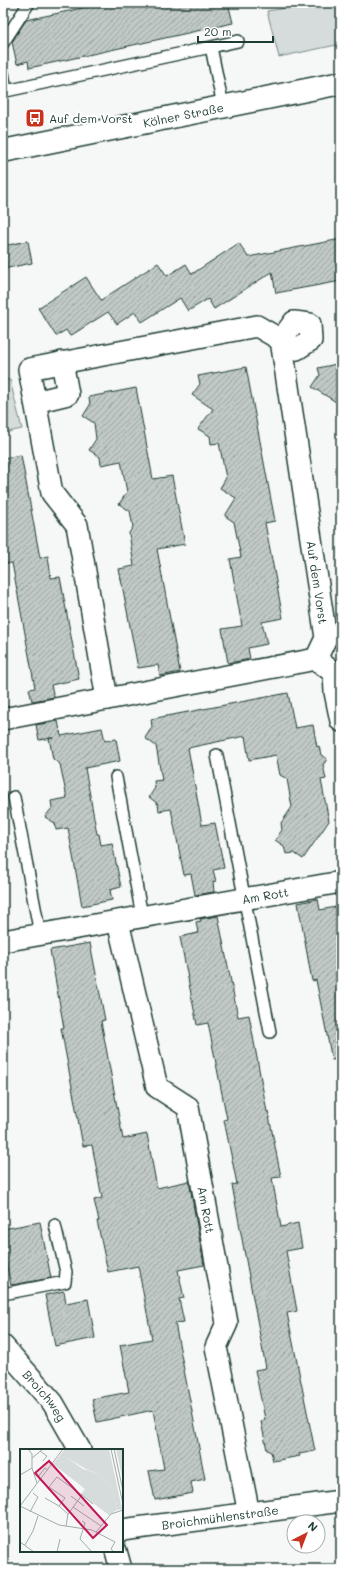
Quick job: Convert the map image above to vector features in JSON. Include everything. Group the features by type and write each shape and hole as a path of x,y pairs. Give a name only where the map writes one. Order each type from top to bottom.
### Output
{"main road":[{"name":"Kölner Straße","path":"3,150 341,83"}],"street":[{"name":"Auf dem Vorst","path":"107,698 77,525 52,493 29,368 257,326 281,340 326,638 316,659"},
{"path":"35,402 68,394 62,362"},
{"path":"3,719 316,659 338,670 335,692 341,721"},
{"name":"Am Rott","path":"3,941 341,882"},
{"name":"Am Rott","path":"118,922 157,1087 188,1107 227,1323 216,1347 249,1514"},
{"name":"Broichweg","path":"3,1346 53,1403 79,1449"},
{"name":"Broichmühlenstraße","path":"123,1530 341,1501"},
{"path":"116,1552 121,1569"}],"lane":[{"path":"3,43 29,3"},
{"path":"3,73 6,91 238,41"},
{"path":"211,47 223,106"},
{"path":"217,755 270,1032"},
{"path":"116,777 142,916"},
{"path":"14,797 40,934"},
{"path":"3,1294 65,1282 66,1272 55,1225"}],"shaded area":[{"path":"316,3 341,3 341,44 279,57 267,11"},
{"path":"3,379 10,380 22,429 3,433"}],"building":[{"path":"106,3 228,3 233,23 29,68 28,61 17,64 12,42 26,20"},
{"path":"341,239 341,281 276,293 272,272 214,309 208,299 188,311 180,298 142,322 135,312 117,324 108,312 70,336 66,330 56,336 38,308 86,277 101,300 158,263 167,276 186,264 192,274 239,243 248,257"},
{"path":"28,241 32,263 3,269 3,246"},
{"path":"341,363 341,405 312,387 320,375 318,368"},
{"path":"246,367 275,521 265,523 283,618 262,622 267,644 248,648 250,659 228,663 222,629 242,626 230,559 241,557 234,522 225,516 236,498 220,488 226,478 219,443 211,444 210,436 198,429 213,409 192,395 200,384 198,376"},
{"path":"136,388 153,479 172,476 185,544 157,549 180,672 160,676 158,665 138,668 119,569 134,566 129,533 133,527 130,511 119,504 127,492 121,461 101,465 100,457 89,450 96,439 94,423 83,416 90,405 89,397"},
{"path":"21,455 40,558 48,556 51,578 60,577 79,679 51,685 54,697 32,701 29,689 35,688 12,563 3,564 3,458"},
{"path":"288,693 295,728 313,725 317,747 319,746 321,755 327,759 323,765 326,779 321,780 329,821 303,859 294,853 286,854 284,846 275,840 282,830 281,823 292,807 287,779 280,775 276,755 249,760 245,736 188,748 202,825 215,823 224,868 213,870 216,881 213,882 214,892 195,895 191,874 184,875 171,809 159,811 158,804 149,797 155,788 154,781 162,780 156,746 145,738 152,727 151,719"},
{"path":"58,721 61,736 102,728 105,741 116,739 120,761 85,768 97,834 99,834 101,845 112,843 121,887 110,890 112,900 82,906 68,828 56,830 55,823 45,817 52,808 51,801 67,798 60,764 53,759 49,739 39,740 36,725"},
{"path":"318,899 320,910 341,906 341,1059 332,1060 316,980 312,981 298,903"},
{"path":"218,916 238,1017 249,1015 281,1177 272,1178 281,1227 298,1223 302,1248 286,1251 297,1311 287,1313 315,1451 299,1454 300,1456 273,1461 271,1452 267,1450 261,1422 265,1419 255,1370 266,1368 232,1185 237,1184 224,1120 227,1119 208,1023 197,1025 180,937 198,933 196,922 201,921 200,919"},
{"path":"90,943 105,1020 101,1021 123,1139 147,1134 157,1188 189,1181 204,1265 178,1270 184,1298 179,1299 184,1322 175,1323 205,1479 191,1482 193,1493 155,1500 149,1471 164,1469 153,1410 97,1422 92,1399 129,1392 120,1345 152,1339 138,1266 108,1272 94,1200 102,1198 92,1145 83,1146 61,1028 64,1028 50,950"},
{"path":"40,1222 51,1278 11,1285 3,1249 3,1229"},
{"path":"64,1291 66,1303 88,1299 95,1338 55,1346 45,1295"}],"place":[{"name":"Auf dem Vorst","path":"35,118"}]}
